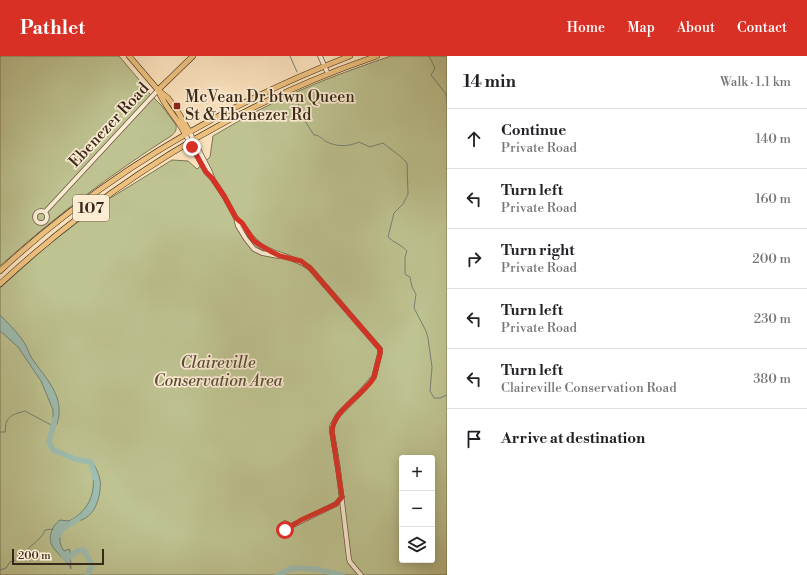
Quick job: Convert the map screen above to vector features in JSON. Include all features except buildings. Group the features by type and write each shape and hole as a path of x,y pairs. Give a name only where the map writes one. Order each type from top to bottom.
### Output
{"main road":[{"path":"129,56 158,90 162,100 187,133"},
{"name":"Ebenezer Road","path":"158,90 193,56"},
{"path":"324,66 350,56"},
{"name":"107","path":"0,284 87,210 137,175 191,141 261,104 328,74 377,56"},
{"name":"107","path":"0,271 31,243 80,204 130,168 187,133 264,92 324,66"}],"street":[{"path":"320,56 328,74"},
{"name":"Ebenezer Road","path":"45,212 158,90"},
{"path":"187,133 206,172 212,178 236,218 238,226 254,249 268,255 301,261 310,268 380,349 374,378 338,415 332,426 349,559 361,575"},
{"path":"291,526 336,504 342,497"}],"green space":[{"path":"0,56 119,56 148,92 162,106 176,127 174,134 83,197 0,266"},
{"name":"Claireville Conservation Area","path":"391,56 447,56 447,575 0,575 0,288 47,246 104,202 172,160 188,161 197,169 210,157 213,136 255,112 329,78"}],"shaded area":[{"path":"0,315 23,340 31,357 53,388 59,405 59,414 57,424 53,426 53,410 41,381 18,347 0,331"},
{"path":"89,460 91,460 99,475 100,490 97,502 89,516 79,521 72,522 71,520 79,515 85,508 92,494 93,477"},
{"path":"60,520 69,521 60,535 60,543 64,551 69,549 70,551 71,569 51,544 51,533 54,526"}],"waterway":[{"path":"290,56 297,72"},
{"path":"429,56 435,68 431,75 446,94 447,103"},
{"path":"298,94 299,112 314,135 319,136 329,143 338,145 351,145 359,142 370,147 383,143 407,163 408,194 403,204 394,213 388,237 407,251 405,257 405,273 410,277 412,287 416,294 414,308 428,338 432,367 430,391 434,398 440,398 447,395"},
{"path":"0,432 5,432 6,422 10,417 25,411 53,426"},
{"path":"55,419 49,442 53,450 75,459 91,462 95,478"},
{"path":"59,535 62,529 78,519"},
{"path":"0,570 6,568 10,562 23,557 45,530 53,529"},
{"path":"64,557 67,559 77,551 84,550 92,565 87,575"},
{"path":"278,575 292,568 316,569 342,575"}],"place":[{"name":"McVean Dr btwn Queen St & Ebenezer Rd","path":"177,106"}],"route":[{"path":"192,147 206,172 224,196 236,218 242,223 254,241 260,246 280,256 301,261 313,270 380,349 374,378 338,415 332,426 342,497 336,504 301,520 285,530"}]}
